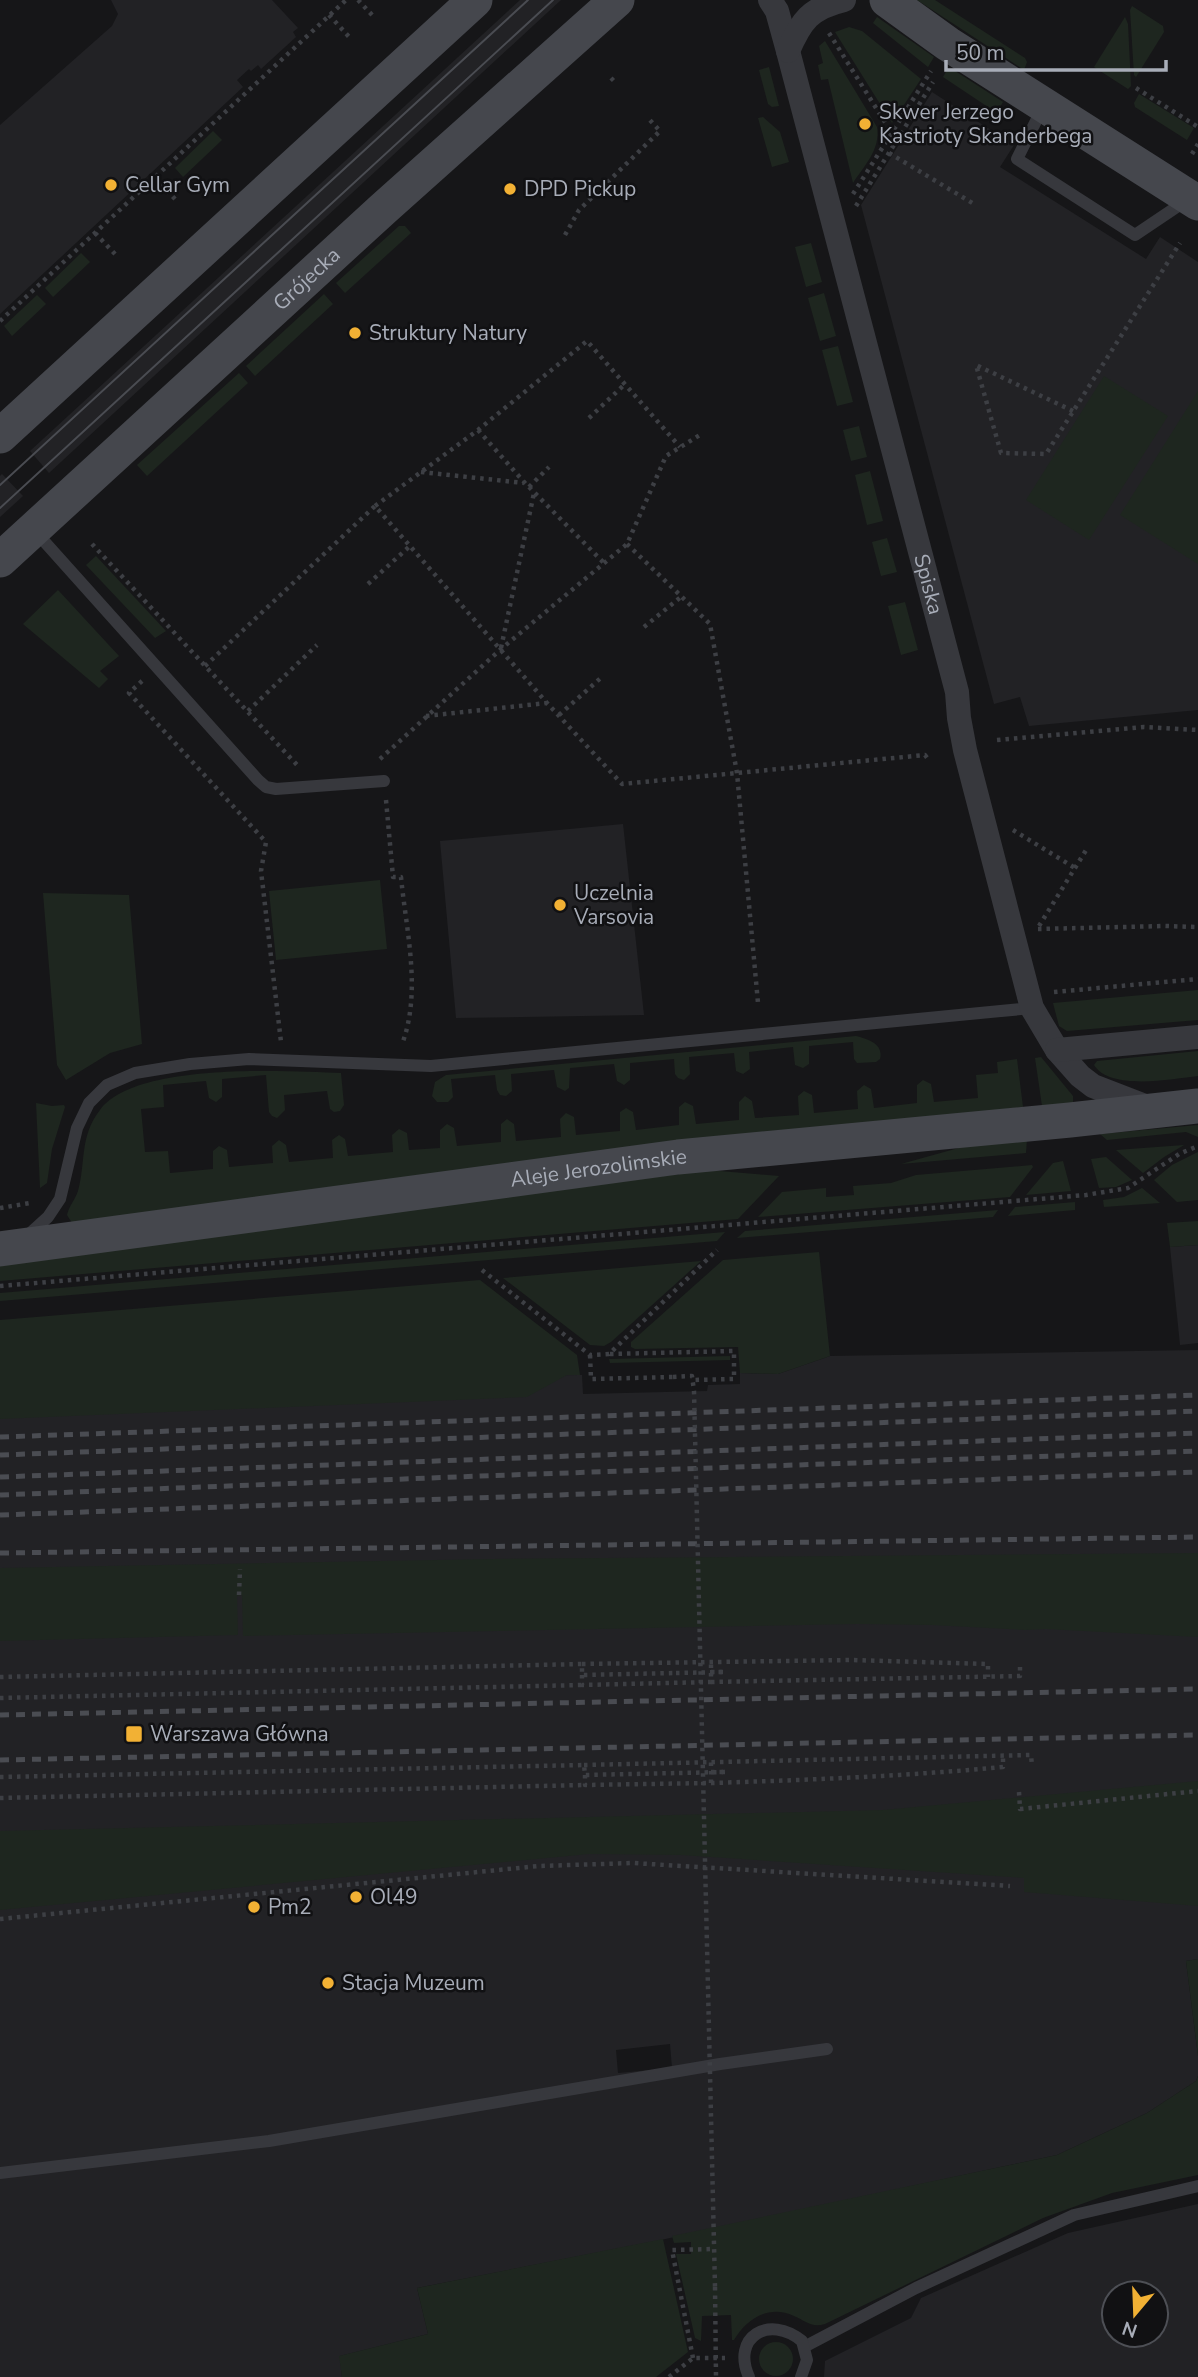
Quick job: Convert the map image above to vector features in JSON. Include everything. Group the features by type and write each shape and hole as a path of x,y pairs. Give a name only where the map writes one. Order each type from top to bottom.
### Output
{"main road":[{"path":"0,436 475,0"},
{"name":"Grójecka","path":"0,560 383,209 617,0"},
{"path":"887,0 948,44 1194,201"},
{"name":"Aleje Jerozolimskie","path":"7,1249 678,1157 1198,1106"}],"street":[{"name":"Spiska","path":"770,0 777,11 788,51 957,692 965,750 1032,1008 1057,1050 1074,1070 1093,1086 1158,1111"},
{"path":"788,51 807,16 844,0"},
{"path":"1057,1050 1198,1037"}],"lane":[{"path":"1044,105 1017,159 1135,235 1194,201"},
{"path":"34,530 266,787 276,789 384,781"},
{"path":"7,1249 48,1217 60,1199 83,1113 97,1094 118,1078 162,1068 249,1059 420,1066 542,1057 675,1041 1032,1008"},
{"path":"0,2173 269,2141 720,2064 827,2049"},
{"path":"804,2347 916,2288 1074,2215 1198,2186"},
{"path":"749,2377 743,2358 748,2344 764,2330 775,2328 785,2329 802,2341 807,2360 801,2377"}],"path":[{"path":"0,321 346,0"},
{"path":"358,0 374,17"},
{"path":"329,15 351,38"},
{"path":"826,29 896,142"},
{"path":"834,226 948,44"},
{"path":"856,206 933,82"},
{"path":"1136,88 1156,97 1198,127"},
{"path":"565,235 579,210 660,131 647,117"},
{"path":"1192,154 1198,144"},
{"path":"889,153 974,204"},
{"path":"155,177 176,200"},
{"path":"95,233 116,255"},
{"path":"1073,411 975,365 1001,453 1046,454 1180,243"},
{"path":"205,666 375,506 478,430 587,341 680,447"},
{"path":"589,418 624,385"},
{"path":"478,430 534,493 604,563"},
{"path":"377,762 501,649 627,544 666,456 704,433"},
{"path":"421,472 527,485 549,467"},
{"path":"501,649 534,493"},
{"path":"375,506 622,785 925,755 928,760"},
{"path":"92,544 302,771"},
{"path":"627,544 710,624 737,774 758,1003"},
{"path":"368,584 410,546"},
{"path":"645,627 682,596"},
{"path":"247,712 317,645"},
{"path":"139,672 144,678 129,693 266,842 261,871 281,1045"},
{"path":"559,715 603,676"},
{"path":"425,717 547,703"},
{"path":"998,740 1144,727 1198,730"},
{"path":"384,781 393,877 401,877 411,972 411,1012 400,1050"},
{"path":"1009,828 1075,868"},
{"path":"1088,847 1037,929 1198,927"},
{"path":"1053,992 1198,979"},
{"path":"0,1286 1096,1194 1128,1188 1179,1154 1198,1146"},
{"path":"609,1354 717,1250"},
{"path":"482,1270 590,1355 734,1352 734,1379 692,1380"},
{"path":"590,1355 590,1379 692,1376 716,2377"},
{"path":"239,1595 240,1569"},
{"path":"0,1677 850,1660 988,1664 988,1676"},
{"path":"711,1662 711,1682"},
{"path":"582,1664 582,1685"},
{"path":"0,1698 1020,1676 1020,1665"},
{"path":"582,1675 723,1672 711,1672"},
{"path":"0,1777 1031,1755 1032,1766"},
{"path":"0,1798 834,1779 1003,1766 1003,1756"},
{"path":"711,1762 711,1783"},
{"path":"584,1765 585,1785"},
{"path":"585,1775 725,1772 711,1772"},
{"path":"1019,1792 1020,1809 1198,1791"},
{"path":"0,1919 575,1864 633,1863 1010,1886"},
{"path":"694,2358 672,2250 714,2249"},
{"path":"669,2377 694,2358 743,2358"}],"shaded area":[{"path":"111,0 272,0 298,28 293,32 296,37 261,69 258,65 251,71 249,69 237,80 243,87 0,314 0,125 112,26 118,14"},
{"path":"520,0 561,0 49,473 30,451"},
{"path":"917,0 935,0 1025,58 1027,62 1024,70"},
{"path":"1132,6 1163,26 1164,32 1136,77 1130,10"},
{"path":"877,17 934,57 928,67 873,23"},
{"path":"1125,17 1128,24 1131,86 1128,89 1094,67"},
{"path":"849,27 862,31 921,79 892,123 835,32"},
{"path":"825,41 877,127 874,150 853,183 828,79 821,80 818,65 823,63 819,46"},
{"path":"769,67 779,106 772,107 768,104 759,70"},
{"path":"952,69 1003,102 1000,107 991,109 943,77 947,70"},
{"path":"932,92 1014,145 1000,167 1146,259 1160,237 1198,262 1198,710 1029,726 1020,697 994,704 861,205"},
{"path":"1139,94 1194,128 1187,140 1135,107 1134,103"},
{"path":"763,117 780,132 789,162 772,167 758,118"},
{"path":"213,131 222,140 183,177 175,168"},
{"path":"399,226 405,226 411,233 345,293 336,283"},
{"path":"811,243 822,282 806,287 795,247"},
{"path":"81,253 90,262 53,297 45,288"},
{"path":"824,293 836,336 820,341 808,298"},
{"path":"324,294 333,304 255,376 246,366"},
{"path":"37,295 46,304 12,336 4,326"},
{"path":"838,346 853,402 837,406 822,350"},
{"path":"239,373 248,383 147,476 137,465"},
{"path":"1104,376 1168,416 1089,540 1026,500"},
{"path":"1198,391 1198,564 1120,515"},
{"path":"859,426 867,457 851,461 843,430"},
{"path":"870,471 883,521 867,525 855,475"},
{"path":"2,474 23,496 0,517 0,476"},
{"path":"887,538 897,572 881,576 872,542"},
{"path":"96,556 166,631 155,638 86,565"},
{"path":"58,590 119,656 100,671 108,679 99,688 23,624"},
{"path":"905,602 918,650 901,655 888,606"},
{"path":"623,824 644,1015 456,1018 440,841"},
{"path":"380,880 387,949 276,960 269,891"},
{"path":"43,893 129,895 142,1044 110,1053 66,1080 57,1065"},
{"path":"1198,990 1198,1020 1067,1031 1059,1026 1053,1003"},
{"path":"856,1036 877,1046 880,1059 876,1062 857,1063 854,1059 853,1042 809,1046 809,1064 803,1068 795,1065 793,1047 749,1052 750,1069 743,1074 736,1071 734,1053 689,1057 690,1074 684,1080 675,1074 674,1059 630,1063 630,1080 624,1085 617,1081 614,1064 570,1068 569,1088 565,1091 557,1087 554,1070 511,1074 512,1091 506,1096 500,1095 497,1090 495,1075 451,1079 453,1097 448,1102 437,1102 432,1096 435,1082 446,1075"},
{"path":"1198,1051 1198,1076 1158,1081 1127,1081 1102,1073 1094,1065 1097,1061"},
{"path":"1041,1057 1073,1096 1073,1103 1042,1106 1035,1058"},
{"path":"1017,1059 1023,1107 72,1223 67,1215 78,1191 89,1130 100,1110 118,1095 145,1084 177,1077 249,1071 341,1073 344,1105 340,1111 334,1112 330,1109 327,1091 284,1095 285,1110 277,1118 269,1112 266,1075 222,1079 222,1097 216,1102 209,1098 206,1081 163,1085 164,1107 141,1109 145,1152 168,1151 170,1173 213,1169 213,1151 219,1146 227,1150 229,1167 273,1163 272,1146 279,1140 286,1145 289,1162 333,1158 332,1140 339,1135 345,1139 348,1156 393,1152 392,1135 399,1129 407,1133 409,1150 440,1148 440,1130 447,1124 454,1128 457,1146 501,1142 501,1124 507,1119 514,1124 516,1141 561,1137 560,1119 566,1113 574,1117 576,1135 620,1131 620,1112 626,1108 633,1112 636,1130 679,1125 679,1107 685,1102 693,1106 696,1124 739,1120 739,1102 745,1096 752,1101 755,1118 799,1115 798,1096 804,1091 812,1095 814,1113 858,1109 857,1091 864,1085 871,1089 874,1108 917,1103 917,1085 923,1080 931,1084 934,1102 978,1098 976,1075 998,1073 997,1062"},
{"path":"36,1103 65,1107 52,1149 47,1183 40,1188"},
{"path":"1198,1125 1198,1137 1186,1132 1107,1140 1100,1134"},
{"path":"1027,1139 1026,1153 901,1164 973,1144"},
{"path":"1184,1145 1143,1173 1116,1150"},
{"path":"1198,1152 1198,1200 1177,1202 1154,1180 1172,1165"},
{"path":"1106,1157 1132,1180 1116,1187 1099,1188 1091,1159"},
{"path":"1063,1161 1071,1191 1026,1195 1053,1163"},
{"path":"1032,1165 1010,1197 758,1217 782,1192 826,1188 826,1197 854,1195 853,1186 891,1183 916,1175"},
{"path":"708,1170 779,1176 738,1219 0,1281 0,1265"},
{"path":"1142,1188 1160,1203 1104,1207 1103,1200 1124,1197"},
{"path":"1075,1202 1075,1210 1008,1216 1015,1207"},
{"path":"998,1210 993,1217 737,1238 745,1231"},
{"path":"1198,1221 1198,1245 1170,1247 1167,1223"},
{"path":"725,1232 717,1241 0,1301 0,1293"},
{"path":"1198,1245 1198,1343 1180,1345 1170,1247"},
{"path":"819,1252 830,1356 778,1374 740,1373 738,1347 631,1347 631,1342 723,1260"},
{"path":"701,1261 604,1346 590,1345 503,1278"},
{"path":"480,1280 577,1355 580,1375 567,1375 527,1397 0,1419 0,1320"},
{"path":"1198,1350 1198,1959 1186,1961 1198,2056 1196,2081 1147,2113 1057,2155 656,2241 417,2288 428,2334 340,2356 342,2377 0,2377 0,1368 398,1377 582,1375 583,1394 707,1391 708,1385 740,1384 740,1373 778,1374 830,1356","holes":["670,2044 672,2068 618,2073 616,2050"]},
{"path":"730,1356 730,1360 610,1363 609,1359"},
{"path":"1198,1553 1198,1637 1046,1629 858,1624 243,1636 242,1595 237,1596 238,1635 0,1641 0,1568 493,1559"},
{"path":"1198,1781 1198,1906 1024,1892 1024,1878 681,1855 589,1854 0,1910 0,1831 883,1810"},
{"path":"1198,1959 1198,2056 1186,1961"},
{"path":"1198,2076 1198,2175 1112,2193 1043,2218 825,2324 812,2325 785,2313 767,2313 752,2320 732,2340 731,2315 702,2316 701,2341 695,2338 676,2254 691,2254 691,2242 674,2243 672,2236 1057,2155 1147,2113 1196,2081"},
{"path":"1198,2204 1198,2377 824,2377 825,2361 911,2318 921,2298 1068,2233"},
{"path":"663,2239 688,2352 656,2377 342,2377 339,2356 428,2334 417,2288"},
{"path":"776,2342 788,2347 793,2359 788,2371 776,2376 764,2371 759,2359 764,2347"}],"tram line":[{"path":"0,485 528,0"},
{"path":"0,508 553,0"}],"railway":[{"path":"0,1437 1198,1395"},
{"path":"0,1455 1198,1411"},
{"path":"0,1477 1198,1433"},
{"path":"0,1495 1198,1451"},
{"path":"0,1515 1198,1472"},
{"path":"0,1553 1198,1537"},
{"path":"0,1715 1198,1689"},
{"path":"0,1760 1198,1735"}],"place":[{"name":"Skwer Jerzego Kastrioty Skanderbega","path":"865,124"},
{"name":"Cellar Gym","path":"111,185"},
{"name":"DPD Pickup","path":"510,189"},
{"name":"Struktury Natury","path":"355,333"},
{"name":"Uczelnia Varsovia","path":"560,905"},
{"name":"Warszawa Główna","path":"134,1734"},
{"name":"Ol49","path":"356,1897"},
{"name":"Pm2","path":"254,1907"},
{"name":"Stacja Muzeum","path":"328,1983"}]}
